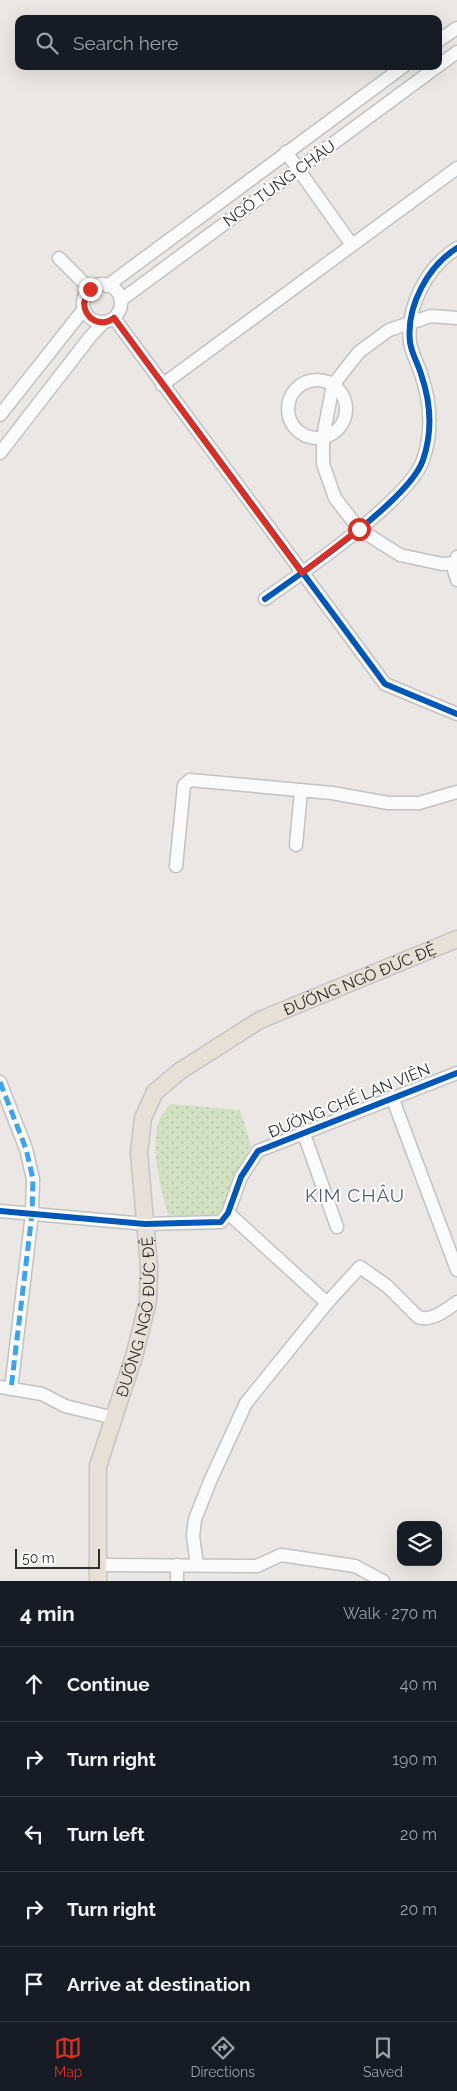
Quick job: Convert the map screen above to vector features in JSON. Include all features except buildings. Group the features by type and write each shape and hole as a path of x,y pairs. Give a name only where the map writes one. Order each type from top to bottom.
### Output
{"main road":[{"name":"ĐƯỜNG NGÔ ĐỨC ĐỆ","path":"98,1573 98,1466 135,1353 148,1300 149,1266 140,1153 143,1118 155,1092 180,1071 260,1020 457,939"}],"street":[{"path":"442,38 457,28"},
{"name":"NGÔ TÙNG CHÂU","path":"442,63 457,52"},
{"name":"NGÔ TÙNG CHÂU","path":"107,286 399,70"},
{"name":"NGÔ TÙNG CHÂU","path":"121,300 433,70"},
{"path":"286,152 352,245"},
{"path":"162,385 457,168"},
{"path":"265,599 359,529 407,486 423,461 431,414 426,388 410,342 411,323 418,296 435,265 457,248"},
{"path":"59,258 90,289"},
{"path":"0,415 84,309 84,297 90,289 98,285 107,286 115,290 121,300 119,312 90,337 0,453"},
{"path":"84,309 92,319 109,320 162,385 386,684 457,714"},
{"path":"457,318 431,316 389,330 359,352 333,385 323,437 323,464 335,498 359,529 400,555 442,564 456,561 457,580"},
{"path":"319,380 333,385 342,394 346,412 338,428 323,437 304,435 290,421 289,401 300,385 309,381 319,380"},
{"path":"176,866 186,782 218,782 332,794 388,803 410,804 457,792"},
{"path":"296,845 301,791"},
{"name":"ĐƯỜNG CHẾ LAN VIÊN","path":"228,1213 241,1177 258,1151 457,1073"},
{"path":"0,1082 26,1150 33,1179 32,1214 6,1388 42,1394 65,1406 114,1418"},
{"path":"392,1097 457,1270"},
{"path":"304,1134 337,1227"},
{"path":"0,1212 145,1224 221,1222 228,1213 327,1303"},
{"path":"197,1565 194,1551 194,1524 211,1479 246,1403 327,1303 360,1267 387,1286 418,1317 423,1319 438,1314 457,1302"},
{"path":"98,1573 177,1565 257,1566 282,1556 354,1566 383,1581"},
{"path":"177,1565 177,1581"}],"green space":[{"path":"170,1104 240,1110 251,1145 226,1204 217,1216 170,1219 160,1183 156,1144 159,1121"}],"marked path":[{"path":"0,1082 26,1149 33,1179 32,1214 11,1389"}],"cycle path":[{"path":"265,599 328,554 377,514 398,495 414,476 423,460 430,417 427,396 410,342 412,315 415,301 428,276 446,256 457,248"},
{"path":"114,318 385,684 457,714"},
{"path":"0,1211 145,1224 221,1222 228,1213 241,1177 258,1151 457,1073"}],"district":[{"name":"KIM CHÂU","path":"355,1195"}],"route":[{"path":"90,289 84,297 84,309 87,315 98,322 110,321 114,318 302,573 359,529"}]}
